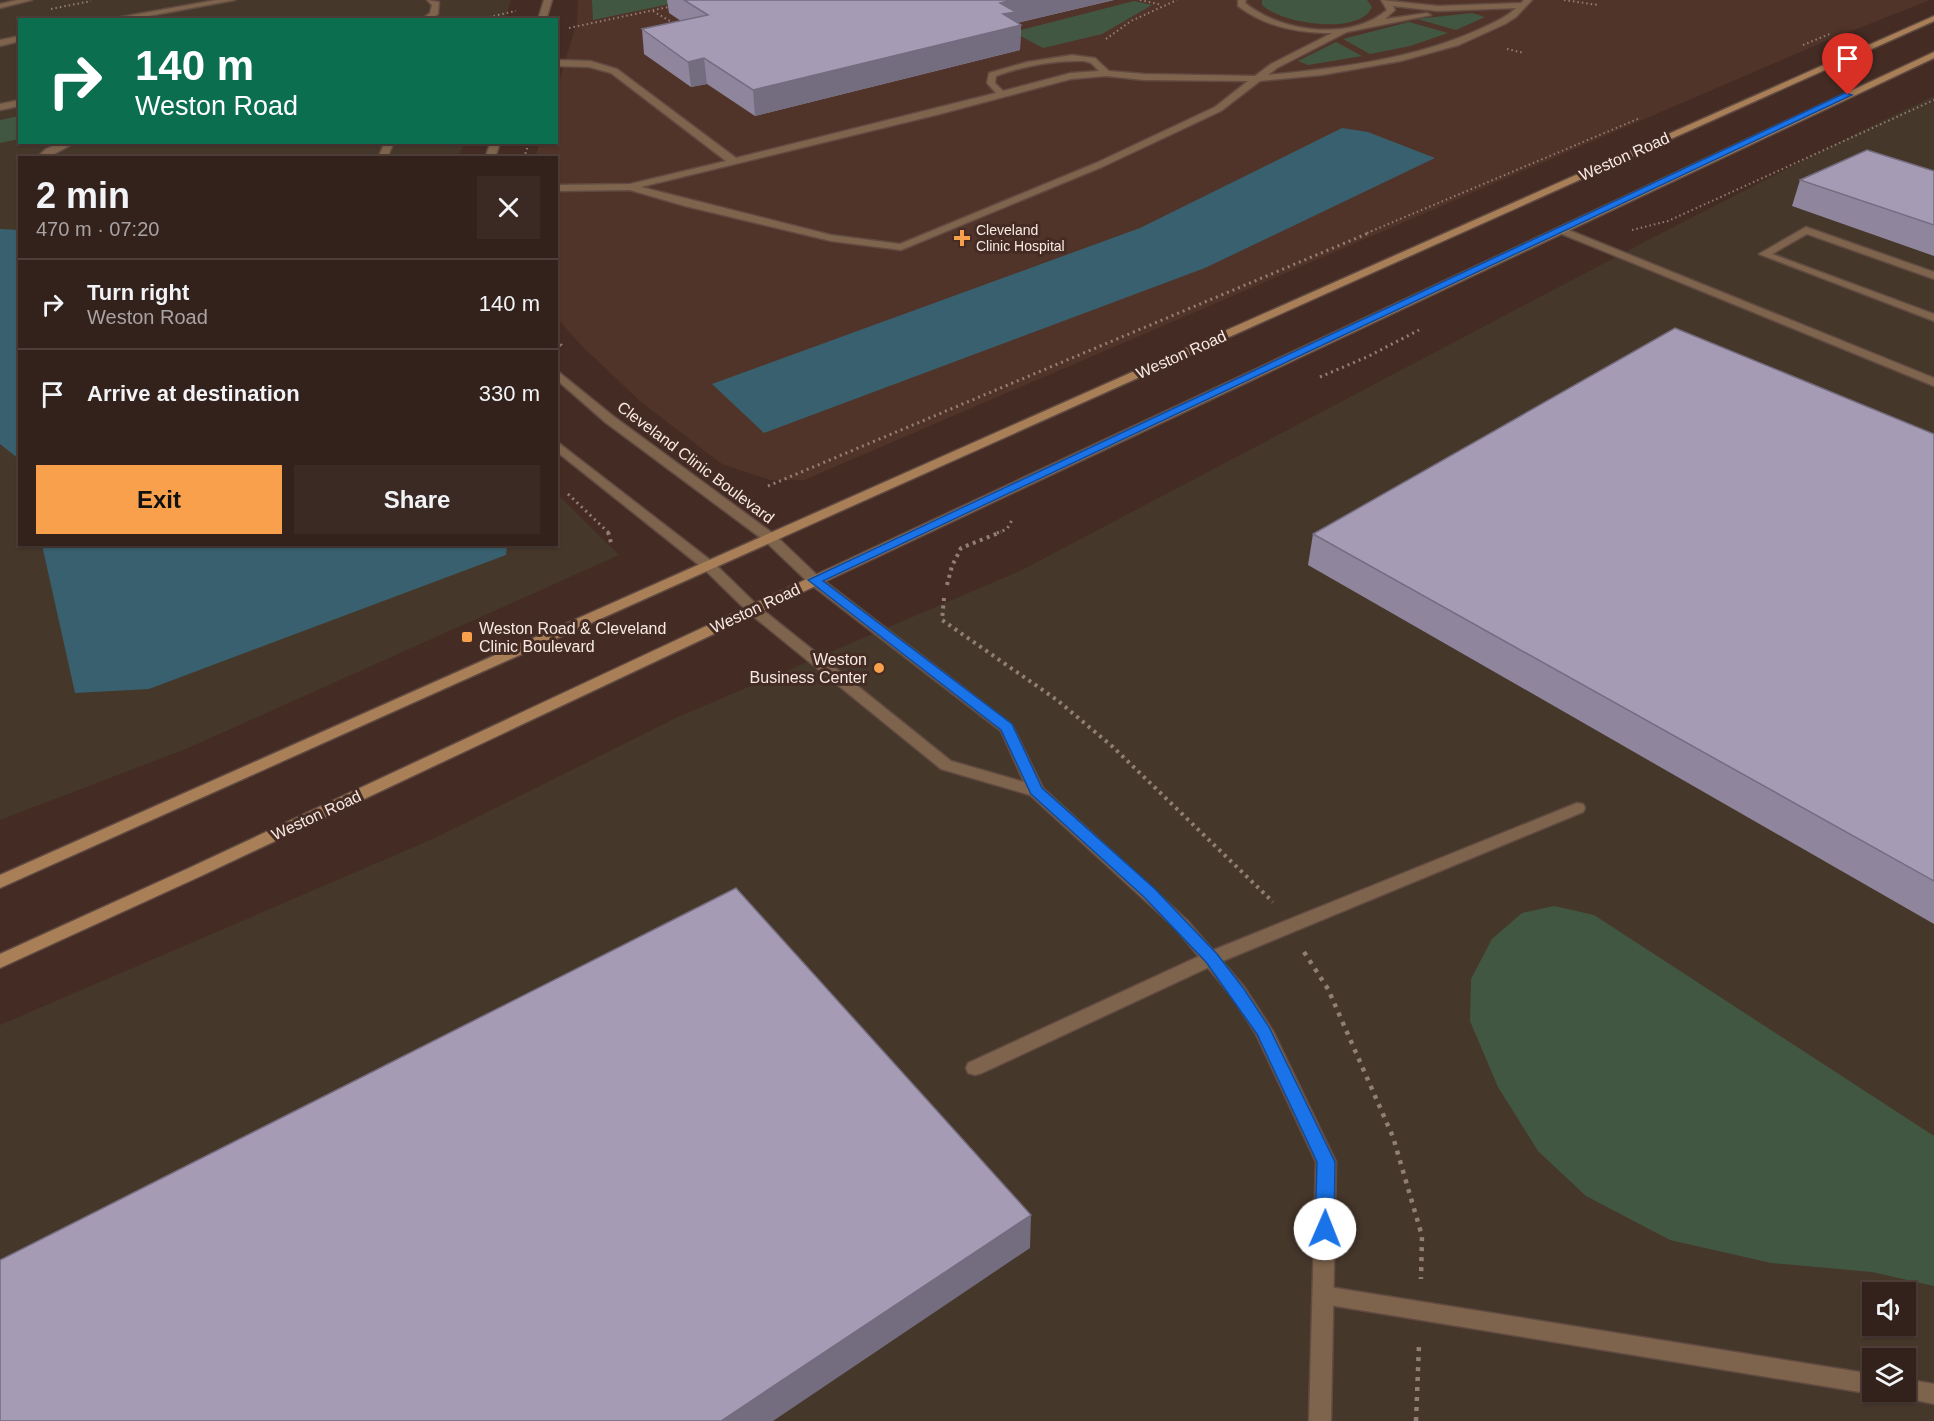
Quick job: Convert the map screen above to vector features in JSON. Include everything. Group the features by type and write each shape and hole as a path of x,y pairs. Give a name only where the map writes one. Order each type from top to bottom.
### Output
{"main road":[{"name":"Weston Road","path":"0,882 1934,18"},
{"name":"Weston Road","path":"0,961 195,872 1934,55"}],"street":[{"path":"0,6 28,0"},
{"path":"121,18 231,0"},
{"path":"427,18 434,14 436,4 431,0"},
{"path":"543,18 548,0"},
{"path":"1242,0 1241,4 1248,13 1263,20 1293,28 1347,29 1474,7"},
{"path":"1387,1 1410,8 1526,3"},
{"path":"1376,23 1386,17 1391,10 1387,1"},
{"path":"558,188 630,187 937,112 1071,76 1106,72 1144,77 1256,79 1322,72 1401,58 1456,43 1502,22 1526,3"},
{"path":"1293,28 1302,36"},
{"path":"630,187 689,204 831,238 901,247 1161,136 1218,109 1274,66 1347,29"},
{"path":"0,43 18,38"},
{"path":"1274,66 1283,54 1296,45"},
{"path":"1001,94 991,83 992,75 1053,60 1070,58 1093,60 1106,72"},
{"path":"558,63 590,64 614,71 733,161"},
{"path":"0,107 18,103"},
{"path":"43,156 67,144"},
{"path":"1561,230 1934,382"},
{"path":"1934,276 1806,230 1764,254 1934,318"},
{"name":"Cleveland Clinic Boulevard","path":"558,375 609,419 770,538 814,580 1007,728 1036,791"},
{"path":"558,447 709,566 753,609 946,765 1036,791 1150,893 1212,958 1264,1031 1326,1162 1320,1421"},
{"path":"975,1068 1212,958 1577,807"},
{"path":"1323,1295 1862,1382"},
{"path":"1916,1391 1934,1394"}],"path":[{"path":"1140,0 1162,5"},
{"path":"1105,40 1121,26 1177,0"},
{"path":"1564,0 1598,5"},
{"path":"568,28 683,4"},
{"path":"486,18 519,11"},
{"path":"653,11 681,28"},
{"path":"1797,49 1838,30"},
{"path":"1101,37 1112,34"},
{"path":"1599,245 1632,231 1668,221 1934,100"},
{"path":"768,486 1646,115"},
{"path":"1315,379 1370,356 1419,330"},
{"path":"565,492 609,533 612,546"},
{"path":"946,585 961,548 1007,529 1015,514"}],"shaded area":[{"path":"0,0 511,0 506,18 18,18 18,144 464,144 458,156 18,156 18,546 558,546 558,495 619,555 188,748 0,820"},
{"name":"Cleveland Clinic Hospital","path":"578,0 1930,0 1826,41 804,480 770,480 722,464 641,402 582,346 558,319 558,156 536,156 540,144 558,144 558,85 577,22"},
{"path":"1934,96 1934,1421 0,1421 0,1025 435,838 678,717 1020,571 1650,239"}],"green space":[{"path":"592,0 689,0 593,20"},
{"path":"1262,0 1367,0 1372,7 1365,16 1352,22 1320,24 1302,22 1272,12 1262,5"},
{"path":"1134,1 1152,5 1102,34 1043,48 1013,32"},
{"path":"1472,13 1485,17 1456,30 1417,19"},
{"path":"1409,22 1448,33 1410,46 1370,54 1343,39"},
{"path":"1336,42 1362,56 1308,65 1298,61"},
{"path":"18,116 18,139 0,143 0,120"},
{"path":"1554,906 1594,915 1934,1136 1934,1286 1872,1272 1771,1263 1670,1240 1586,1196 1538,1151 1498,1087 1470,1021 1471,979 1492,939 1522,913"}],"water":[{"path":"1342,128 1368,132 1435,158 1205,268 764,433 712,384 1140,228"},
{"path":"0,229 18,230 18,458 0,444"},
{"path":"42,546 507,546 506,555 149,689 75,693"}],"building":[{"path":"684,0 1012,0 1000,3 1016,12 1003,14 1021,25 753,90 704,58 688,62 642,29 708,15"},
{"path":"1867,150 1934,171 1934,225 1800,180"},
{"path":"1675,328 1934,434 1934,881 1313,534"},
{"path":"736,888 1031,1215 721,1421 0,1421 0,1260"}],"place":[{"name":"Cleveland Clinic Hospital","path":"962,238"},
{"name":"Weston Road & Cleveland Clinic Boulevard","path":"467,637"},
{"name":"Weston Business Center","path":"879,668"}],"route":[{"path":"1325,1229 1326,1162 1264,1031 1212,958 1150,893 1036,791 1007,728 814,580 1848,95"}]}
